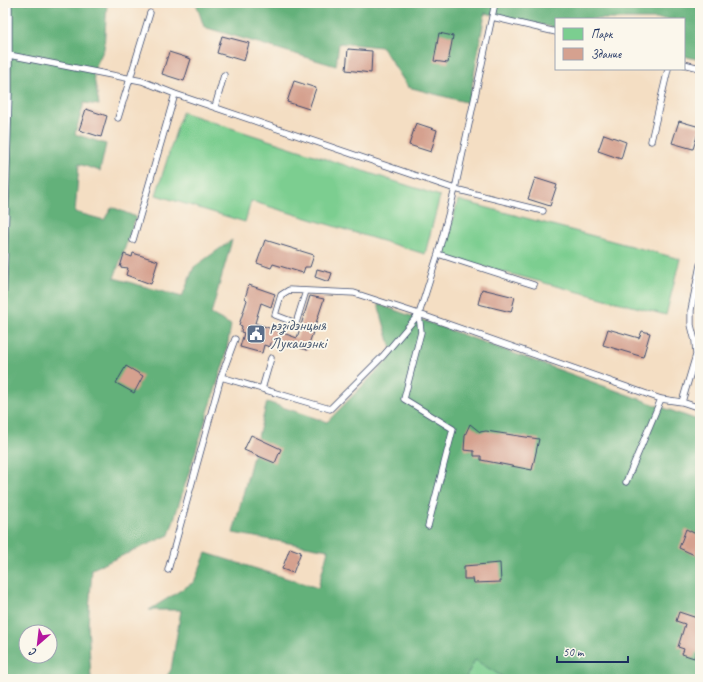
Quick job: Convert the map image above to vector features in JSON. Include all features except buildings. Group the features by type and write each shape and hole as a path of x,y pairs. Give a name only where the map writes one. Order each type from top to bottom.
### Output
{"lane":[{"path":"3,322 9,93 9,3"},
{"path":"221,377 330,409 383,356 419,314 438,254 455,189 495,3"},
{"path":"118,118 150,13"},
{"path":"492,17 555,32"},
{"path":"3,52 9,55 142,81 175,94 455,189 544,212"},
{"path":"685,64 700,68"},
{"path":"651,142 668,70"},
{"path":"215,107 224,75"},
{"path":"3,89 9,93"},
{"path":"133,240 175,94"},
{"path":"438,254 534,285"},
{"path":"682,402 696,355 695,341 691,325 691,310 700,265"},
{"path":"306,291 296,322 275,315 281,295 289,290 354,293 419,314 661,399 682,402 700,408"},
{"path":"419,314 421,332 404,399 453,429 428,526"},
{"path":"168,570 221,377 235,338"},
{"path":"262,389 271,358"},
{"path":"626,482 661,399"}],"green space":[{"path":"3,3 11,3 3,322"},
{"path":"9,3 107,3 104,49 93,72 99,105 84,103 75,134 106,144 100,171 79,164 75,212 104,220 112,207 136,217 114,278 182,297 194,267 232,240 211,314 231,325 225,359 169,535 92,569 88,625 91,679 3,679 3,312"},
{"path":"196,3 700,3 700,60 685,56 685,18 555,18 555,28 485,13 469,103 408,87 382,47 339,43 336,66 204,27"},
{"path":"182,112 440,196 425,254 251,201 245,222 156,195"},
{"path":"458,200 680,259 666,315 443,256"},
{"path":"378,304 700,421 700,679 506,679 475,660 465,679 165,679 171,670 181,610 149,610 194,582 206,553 318,588 328,550 233,533 267,402 327,422 393,355"},
{"path":"475,659 506,679 465,679"}],"place":[{"name":"рэзідэнцыя Лукашэнкі","path":"256,334"}]}
